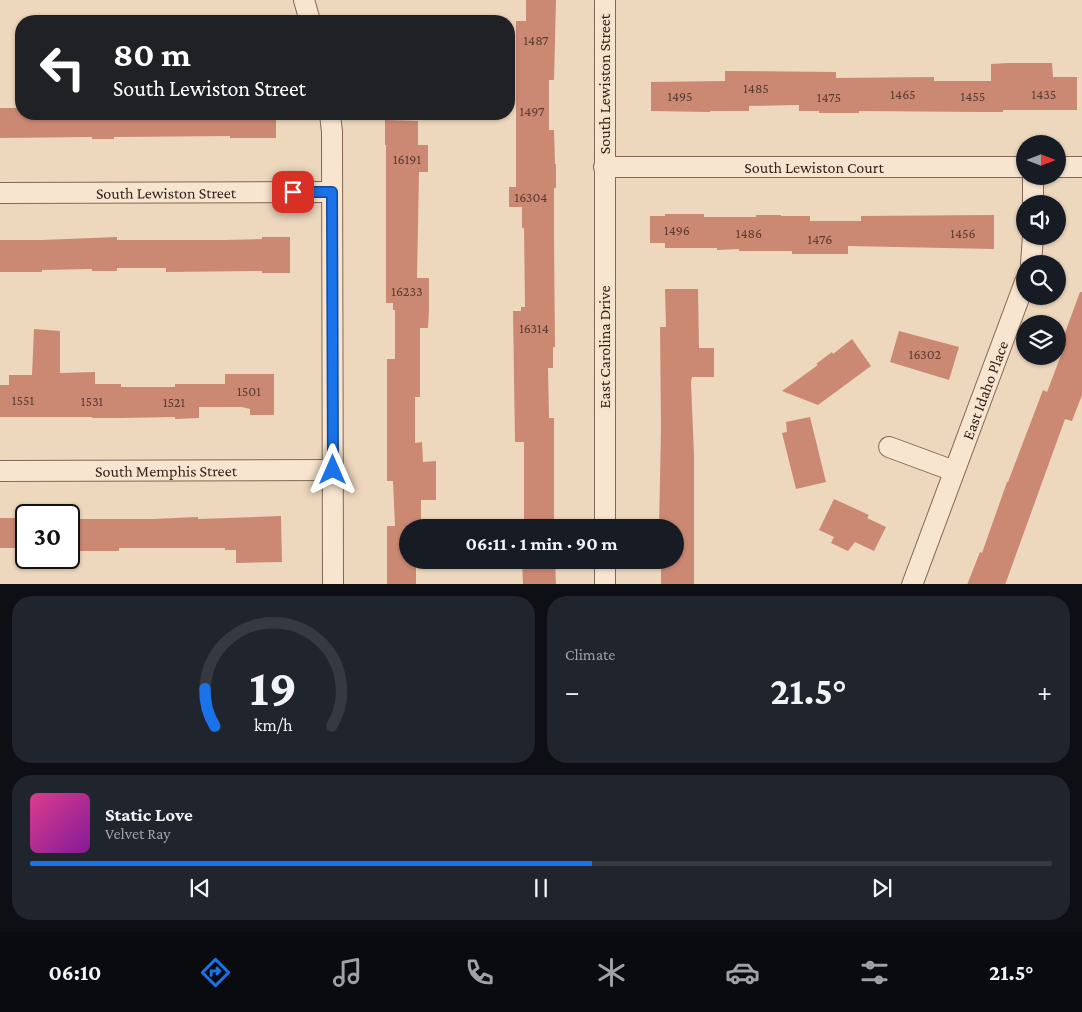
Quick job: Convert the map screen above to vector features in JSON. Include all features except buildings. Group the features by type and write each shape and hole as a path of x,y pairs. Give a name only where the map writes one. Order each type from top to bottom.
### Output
{"street":[{"path":"304,0 308,15"},
{"name":"South Lewiston Street","path":"604,168 605,0"},
{"path":"331,120 333,584"},
{"name":"South Lewiston Court","path":"604,168 1016,167"},
{"path":"1066,167 1082,167"},
{"name":"East Carolina Drive","path":"604,168 605,519"},
{"name":"South Lewiston Street","path":"0,193 332,192"},
{"name":"East Idaho Place","path":"912,584 1016,305"},
{"path":"889,447 954,471"},
{"name":"South Memphis Street","path":"0,471 333,470"},
{"path":"605,569 605,584"}],"route":[{"path":"293,192 332,192 333,470"}]}
